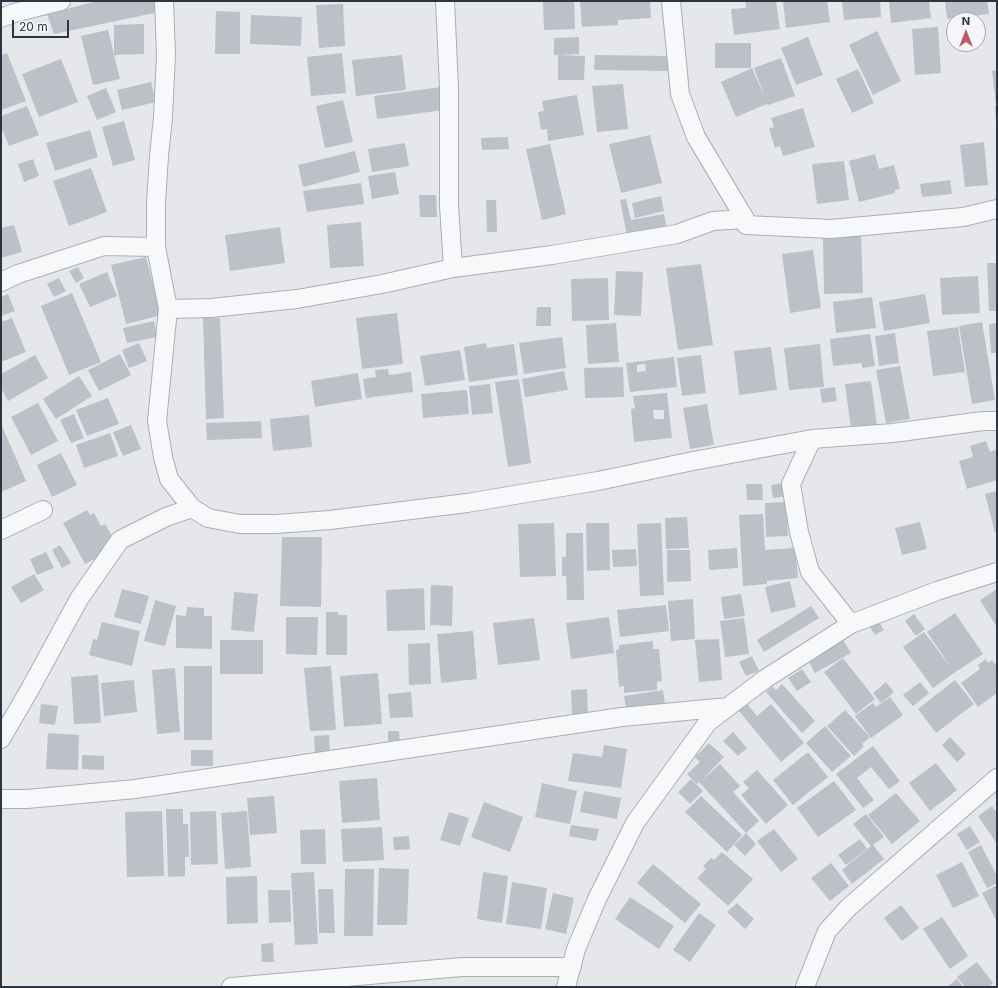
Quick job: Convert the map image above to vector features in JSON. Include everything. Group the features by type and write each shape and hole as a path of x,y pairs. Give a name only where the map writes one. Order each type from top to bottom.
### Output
{"street":[{"path":"1,18 14,13 61,1"},
{"path":"164,1 166,55 163,117 156,194 156,247 168,309 157,421 163,457 169,479 192,508 208,518 240,524 276,524 330,520 467,503 598,481 693,461 812,439 893,433 997,421"},
{"path":"445,1 449,87 449,205 453,268"},
{"path":"671,1 680,94 696,137 745,219 746,225 831,229 963,217 997,209"},
{"path":"168,309 211,308 297,299 382,284 453,268 552,255 677,234 713,220 745,219"},
{"path":"1,282 18,274 104,246 156,247"},
{"path":"812,439 792,484 799,532 810,572 851,624"},
{"path":"1,739 79,599 120,540 166,517 192,508"},
{"path":"1,530 43,510"},
{"path":"566,987 576,949 597,899 635,823 708,722 765,680 851,624 937,591 997,572"},
{"path":"1,799 27,799 135,789 622,716 728,707"},
{"path":"805,987 827,931 831,926 849,907 997,778"},
{"path":"231,987 462,967 572,967"}],"building":[{"path":"97,1 157,1 159,12 54,34 47,14"},
{"path":"543,1 574,1 575,29 544,30"},
{"path":"580,1 650,1 651,18 618,20 618,25 582,27"},
{"path":"745,1 776,1 780,29 734,35 731,9 746,8"},
{"path":"827,1 830,22 786,28 783,2"},
{"path":"842,1 880,1 881,17 844,20"},
{"path":"889,1 929,1 931,18 891,23"},
{"path":"945,1 987,1 989,14 986,14 986,12 946,12"},
{"path":"343,4 345,46 319,48 316,5"},
{"path":"216,11 240,12 240,54 215,54"},
{"path":"251,15 302,17 301,46 250,44"},
{"path":"144,24 144,54 114,55 114,25"},
{"path":"938,27 941,73 915,75 912,29"},
{"path":"108,30 120,79 93,85 81,36"},
{"path":"877,31 901,81 873,95 849,45"},
{"path":"579,37 579,54 554,55 554,38"},
{"path":"808,37 823,75 796,85 781,48"},
{"path":"715,43 751,43 751,68 715,68"},
{"path":"7,53 26,101 1,110 1,55"},
{"path":"342,53 346,93 311,96 307,57"},
{"path":"402,55 406,90 356,96 352,60"},
{"path":"558,55 585,56 584,80 558,80"},
{"path":"595,55 669,56 668,71 594,70"},
{"path":"781,58 795,96 768,105 767,104 736,117 721,82 752,68 765,98 754,68"},
{"path":"61,59 78,102 39,117 22,74"},
{"path":"858,69 874,103 852,113 836,79"},
{"path":"997,70 997,105 996,105 992,71"},
{"path":"151,82 156,102 122,110 117,90"},
{"path":"623,84 628,129 597,132 592,86"},
{"path":"441,87 444,110 377,119 374,96"},
{"path":"106,88 116,112 97,120 87,96"},
{"path":"577,95 584,135 548,141 547,129 541,130 538,112 544,111 542,101"},
{"path":"343,100 353,142 325,148 316,106"},
{"path":"27,106 39,135 9,146 3,131 1,132 1,116"},
{"path":"995,106 997,106 997,122 996,122"},
{"path":"803,108 815,147 783,156 780,146 775,148 769,129 774,127 771,118"},
{"path":"124,121 135,160 113,166 102,127"},
{"path":"90,130 98,157 55,171 46,143"},
{"path":"650,135 662,183 621,193 609,144"},
{"path":"508,137 509,149 482,150 481,138"},
{"path":"984,142 988,185 965,187 960,145"},
{"path":"405,143 409,166 372,172 368,149"},
{"path":"550,144 566,214 542,220 526,149"},
{"path":"355,151 360,172 303,187 298,165"},
{"path":"875,154 879,169 894,165 900,189 895,190 895,193 859,202 849,161"},
{"path":"33,159 39,176 24,182 18,164"},
{"path":"844,161 849,200 817,204 812,164"},
{"path":"91,168 107,212 69,226 53,181"},
{"path":"395,172 399,194 372,199 368,176"},
{"path":"950,180 952,194 922,197 920,184"},
{"path":"361,183 364,204 307,212 303,191"},
{"path":"419,195 436,195 437,217 420,217"},
{"path":"661,196 664,211 635,218 632,203"},
{"path":"626,199 631,220 664,214 667,229 627,236 620,200"},
{"path":"486,200 496,200 497,232 487,232"},
{"path":"361,222 364,266 330,268 327,225"},
{"path":"14,225 22,252 1,258 1,228"},
{"path":"280,227 285,263 230,271 225,235"},
{"path":"861,235 863,293 824,294 823,236"},
{"path":"813,250 821,308 790,313 782,254"},
{"path":"146,257 161,315 126,324 111,265"},
{"path":"987,263 997,263 997,311 989,311"},
{"path":"701,264 713,345 678,350 666,268"},
{"path":"78,267 84,278 76,283 69,271"},
{"path":"616,271 643,272 641,316 614,315"},
{"path":"107,272 117,296 90,307 79,284"},
{"path":"978,276 980,313 942,315 940,278"},
{"path":"59,278 66,291 54,297 47,284"},
{"path":"608,278 609,320 572,321 571,279"},
{"path":"72,293 101,362 69,375 41,306"},
{"path":"8,294 15,311 1,316 1,297"},
{"path":"925,294 930,323 884,331 879,302"},
{"path":"872,297 876,328 836,333 833,302"},
{"path":"537,307 551,307 551,326 536,326"},
{"path":"397,313 403,364 362,369 356,318"},
{"path":"12,318 26,352 1,362 1,322"},
{"path":"203,318 220,318 224,418 206,419"},
{"path":"154,321 157,337 127,343 123,328"},
{"path":"982,322 995,400 972,404 959,326"},
{"path":"616,323 619,362 588,364 586,325"},
{"path":"997,323 997,353 991,353 989,324"},
{"path":"958,327 965,372 933,376 927,331"},
{"path":"895,333 899,363 879,366 875,336"},
{"path":"870,334 875,366 862,368 862,363 833,366 830,339"},
{"path":"562,337 566,368 524,374 519,343"},
{"path":"139,343 147,361 129,368 122,350"},
{"path":"486,343 487,348 514,344 518,375 469,382 464,347"},
{"path":"820,344 824,387 789,390 784,348"},
{"path":"771,347 777,390 739,395 734,351"},
{"path":"460,350 465,380 425,386 420,356"},
{"path":"120,354 131,375 99,391 88,370"},
{"path":"35,355 48,378 8,401 1,388 1,374"},
{"path":"701,355 706,393 682,396 677,358"},
{"path":"674,357 677,387 630,392 626,363","holes":["645,364 646,371 637,372 637,365"]},
{"path":"900,366 910,419 886,423 876,370"},
{"path":"623,367 624,397 585,398 584,368"},
{"path":"388,369 389,375 411,372 413,392 366,398 363,379 376,377 375,370"},
{"path":"564,371 568,390 525,397 522,379"},
{"path":"358,373 362,399 315,407 311,381"},
{"path":"79,376 92,396 56,419 43,399"},
{"path":"519,379 531,463 508,467 495,382"},
{"path":"871,381 877,426 851,429 845,384"},
{"path":"490,384 493,413 472,415 469,386"},
{"path":"835,387 837,401 822,403 820,389"},
{"path":"467,390 469,414 423,418 421,394"},
{"path":"667,393 672,438 634,442 631,409 635,408 633,396","holes":["653,410 664,410 664,419 654,419"]},
{"path":"108,398 119,424 87,436 76,410"},
{"path":"38,403 58,441 31,455 11,417"},
{"path":"707,404 714,445 690,449 683,408"},
{"path":"74,414 84,438 71,443 60,420"},
{"path":"309,415 312,447 273,451 270,419"},
{"path":"261,421 262,438 207,440 206,423"},
{"path":"1,424 26,481 1,492"},
{"path":"131,425 141,449 123,456 113,432"},
{"path":"110,433 118,456 84,468 76,445"},
{"path":"986,441 990,452 997,449 997,480 967,489 959,461 973,457 970,446"},
{"path":"61,453 77,485 52,497 37,465"},
{"path":"788,482 790,496 773,498 771,485"},
{"path":"746,484 762,484 763,500 747,500"},
{"path":"997,491 997,532 995,533 985,494"},
{"path":"786,502 788,536 766,537 765,503"},
{"path":"87,510 90,515 94,513 101,526 105,524 113,538 107,540 112,550 85,564 63,523"},
{"path":"763,514 765,550 795,548 798,578 767,581 767,584 743,586 739,515"},
{"path":"687,517 689,548 666,549 665,518"},
{"path":"920,522 927,549 902,555 895,528"},
{"path":"554,523 556,576 520,577 518,524"},
{"path":"586,523 609,523 610,570 587,571"},
{"path":"661,523 664,595 640,596 637,524"},
{"path":"566,533 583,533 584,600 567,600 566,576 562,576 562,557 566,557"},
{"path":"282,537 322,537 321,607 280,606"},
{"path":"60,545 71,563 62,568 52,550"},
{"path":"737,548 738,568 709,570 708,550"},
{"path":"636,549 637,566 613,567 612,550"},
{"path":"667,550 690,550 691,581 667,582"},
{"path":"46,552 54,568 37,575 30,559"},
{"path":"34,574 44,590 21,603 11,587"},
{"path":"790,581 796,607 771,613 765,587"},
{"path":"431,585 453,586 452,626 430,625"},
{"path":"424,588 425,630 387,631 386,590"},
{"path":"122,589 149,596 141,624 114,617"},
{"path":"997,589 997,627 980,600"},
{"path":"234,592 258,594 254,632 231,630"},
{"path":"741,594 745,616 724,619 721,597"},
{"path":"693,599 695,639 671,641 668,601"},
{"path":"155,600 176,606 165,646 144,641"},
{"path":"666,605 669,631 620,637 617,610"},
{"path":"811,606 819,618 764,652 757,640"},
{"path":"187,607 204,608 204,616 212,616 212,649 176,648 176,615 186,616"},
{"path":"326,612 338,612 338,615 347,615 347,655 326,655"},
{"path":"955,613 983,654 933,688 903,647 924,632 952,669 927,632"},
{"path":"914,614 925,629 916,636 905,621"},
{"path":"286,617 318,617 317,655 286,654"},
{"path":"609,617 614,653 571,659 566,623"},
{"path":"534,618 540,660 498,665 493,623"},
{"path":"744,618 749,654 725,657 720,621"},
{"path":"102,622 140,631 132,666 89,655 93,639 97,640"},
{"path":"879,622 884,630 875,635 870,627"},
{"path":"473,631 477,679 441,683 437,634"},
{"path":"842,638 851,653 815,673 808,660"},
{"path":"719,639 722,680 699,682 695,640"},
{"path":"220,640 263,640 263,674 220,674"},
{"path":"653,641 653,649 659,649 662,681 657,682 657,690 624,693 624,686 619,687 616,650 619,649 619,645"},
{"path":"430,643 431,684 409,685 408,644"},
{"path":"752,656 759,671 746,676 739,662"},
{"path":"843,658 875,699 856,714 824,672"},
{"path":"986,659 988,663 992,660 997,666 997,693 978,707 961,683 980,669 978,665"},
{"path":"184,666 212,666 212,740 184,740"},
{"path":"331,666 336,730 310,731 304,668"},
{"path":"175,668 180,732 157,734 152,670"},
{"path":"802,669 811,682 797,691 788,678"},
{"path":"378,673 382,724 344,727 340,676"},
{"path":"98,675 101,723 74,724 71,677"},
{"path":"134,680 137,712 104,716 101,683"},
{"path":"955,680 974,704 936,733 918,709"},
{"path":"886,682 894,692 881,703 873,693"},
{"path":"920,682 929,693 913,706 903,695"},
{"path":"782,684 815,721 802,733 766,692 772,686 776,690"},
{"path":"587,689 588,716 572,717 571,690"},
{"path":"663,690 665,704 626,709 624,696"},
{"path":"411,692 413,717 390,718 388,694"},
{"path":"890,697 903,715 871,738 855,716 873,703 876,707"},
{"path":"41,704 58,706 55,725 39,723"},
{"path":"747,704 757,716 771,704 804,743 781,762 739,711"},
{"path":"845,710 870,737 862,744 864,746 854,756 827,726"},
{"path":"825,726 851,756 832,772 806,743"},
{"path":"388,731 399,731 400,742 388,742"},
{"path":"733,732 747,748 738,756 723,741"},
{"path":"48,733 79,735 78,770 46,769"},
{"path":"329,735 330,752 315,753 314,736"},
{"path":"950,737 966,754 957,762 942,745"},
{"path":"709,743 724,757 702,780 720,764 740,786 733,792 759,821 746,833 699,782 697,784 687,774 700,762 695,757"},
{"path":"604,745 627,749 621,788 568,781 573,753 602,757"},
{"path":"873,746 900,781 889,789 871,767 857,778 874,800 863,808 836,774"},
{"path":"191,750 213,750 213,766 191,766"},
{"path":"808,752 828,777 793,805 773,780"},
{"path":"82,755 104,756 104,770 82,769"},
{"path":"936,763 957,790 930,811 909,783"},
{"path":"757,770 788,805 766,824 741,795 749,788 743,782"},
{"path":"377,778 380,820 342,823 339,781"},
{"path":"691,779 703,791 690,804 678,792"},
{"path":"834,781 856,810 818,837 797,808"},
{"path":"542,783 577,791 570,824 535,817"},
{"path":"584,791 621,798 617,819 580,812"},
{"path":"896,793 920,821 892,844 868,815"},
{"path":"274,796 277,833 250,835 247,798"},
{"path":"701,796 742,835 727,852 685,812"},
{"path":"484,802 523,817 510,852 471,837"},
{"path":"992,806 997,813 997,844 978,816"},
{"path":"166,809 183,809 183,824 188,824 189,857 185,857 185,876 168,877"},
{"path":"162,811 164,876 127,877 125,812"},
{"path":"216,811 218,864 191,865 190,812"},
{"path":"247,811 251,867 225,869 221,813"},
{"path":"449,812 469,818 460,846 440,840"},
{"path":"866,814 884,837 873,845 884,859 852,884 842,870 871,846 853,824"},
{"path":"571,825 599,829 596,841 569,836"},
{"path":"970,826 980,842 967,850 957,834"},
{"path":"382,827 384,860 343,862 341,829"},
{"path":"325,829 326,864 301,864 300,830"},
{"path":"774,829 798,859 781,872 757,841"},
{"path":"746,833 756,844 745,856 734,845"},
{"path":"409,836 410,849 394,850 393,837"},
{"path":"860,839 867,849 846,865 838,855"},
{"path":"981,845 997,876 997,883 987,888 968,852"},
{"path":"722,852 753,879 728,906 697,878 706,869 703,866 711,858 714,860"},
{"path":"962,862 979,896 953,908 936,875"},
{"path":"831,863 849,886 830,901 811,878"},
{"path":"653,864 701,904 685,923 637,883"},
{"path":"379,868 409,869 407,925 377,925"},
{"path":"345,869 374,869 373,936 344,936"},
{"path":"314,872 318,944 295,945 291,873"},
{"path":"483,872 508,876 502,923 477,919"},
{"path":"257,876 258,923 227,924 226,877"},
{"path":"512,882 547,888 541,929 506,924"},
{"path":"997,885 997,922 982,893"},
{"path":"318,889 333,889 335,933 319,933"},
{"path":"268,890 290,890 291,922 269,923"},
{"path":"553,893 574,898 566,934 545,929"},
{"path":"630,897 674,926 659,949 615,919"},
{"path":"737,903 754,919 745,929 727,912"},
{"path":"901,905 919,928 902,941 884,918"},
{"path":"699,913 716,925 690,962 673,950"},
{"path":"942,917 968,956 950,969 923,929"},
{"path":"273,943 274,962 262,962 261,944"},
{"path":"977,962 993,983 989,987 965,987 957,977"},
{"path":"957,979 963,987 947,987"}]}
